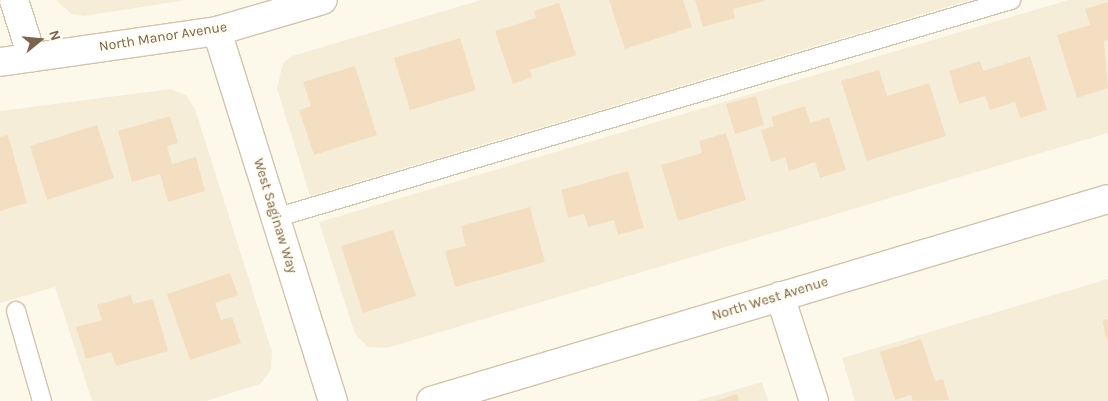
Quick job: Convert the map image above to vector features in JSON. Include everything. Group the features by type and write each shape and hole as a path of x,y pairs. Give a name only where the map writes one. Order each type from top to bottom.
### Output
{"street":[{"path":"14,0 32,57"},
{"name":"North Manor Avenue","path":"0,62 217,31 323,0"},
{"name":"West Saginaw Way","path":"217,31 333,401"},
{"name":"North West Avenue","path":"431,401 1108,199"},
{"path":"780,296 814,401"}],"lane":[{"path":"276,218 1011,0"},
{"path":"16,311 42,401"}],"shaded area":[{"path":"56,0 187,0 84,16 71,14"},
{"path":"481,0 970,0 310,196 277,88 283,63 292,56"},
{"path":"1068,0 1108,0 1108,133 387,348 368,347 355,334 319,222"},
{"path":"171,89 186,95 195,109 272,352 271,370 260,384 206,401 92,401 55,287 0,303 0,111"},
{"path":"1108,279 1108,401 855,401 842,358"},
{"path":"762,382 768,401 696,401"}],"building":[{"path":"609,0 683,0 692,27 625,49"},
{"path":"695,0 764,1 733,9 735,18 703,27"},
{"path":"1108,2 1108,40 1104,41 1108,88 1077,98 1057,35 1090,25 1085,9"},
{"path":"559,3 576,55 530,70 532,77 513,84 495,31 536,18 534,11"},
{"path":"460,38 476,90 410,110 394,58"},
{"path":"1030,56 1047,110 1020,118 1015,102 990,110 985,96 959,104 949,71 980,61 983,71"},
{"path":"355,66 377,135 314,155 299,110 311,106 303,82"},
{"path":"879,70 887,96 929,83 946,136 867,161 841,81"},
{"path":"756,96 764,125 735,134 726,104"},
{"path":"805,106 810,123 829,117 846,170 820,178 815,162 789,171 785,157 771,162 761,130 774,126 771,117"},
{"path":"170,116 178,143 167,146 172,164 196,157 205,191 168,202 160,174 132,182 118,131"},
{"path":"97,125 114,178 47,200 30,146"},
{"path":"726,133 746,200 678,221 661,165 702,153 699,141"},
{"path":"8,135 27,203 0,211 0,137"},
{"path":"628,171 644,228 618,235 614,220 588,227 584,214 568,218 561,190"},
{"path":"530,207 545,262 455,287 445,251 466,246 461,226"},
{"path":"393,230 416,296 363,313 341,246"},
{"path":"230,273 238,295 215,303 221,320 232,317 241,343 190,360 167,294"},
{"path":"131,295 133,304 153,299 168,351 116,366 111,352 86,359 76,327 102,320 97,305"},
{"path":"1108,319 1108,339 1107,340 1102,321"},
{"path":"921,339 935,381 943,379 949,400 913,401 911,395 895,400 880,352"},
{"path":"737,394 739,401 715,401"}]}
